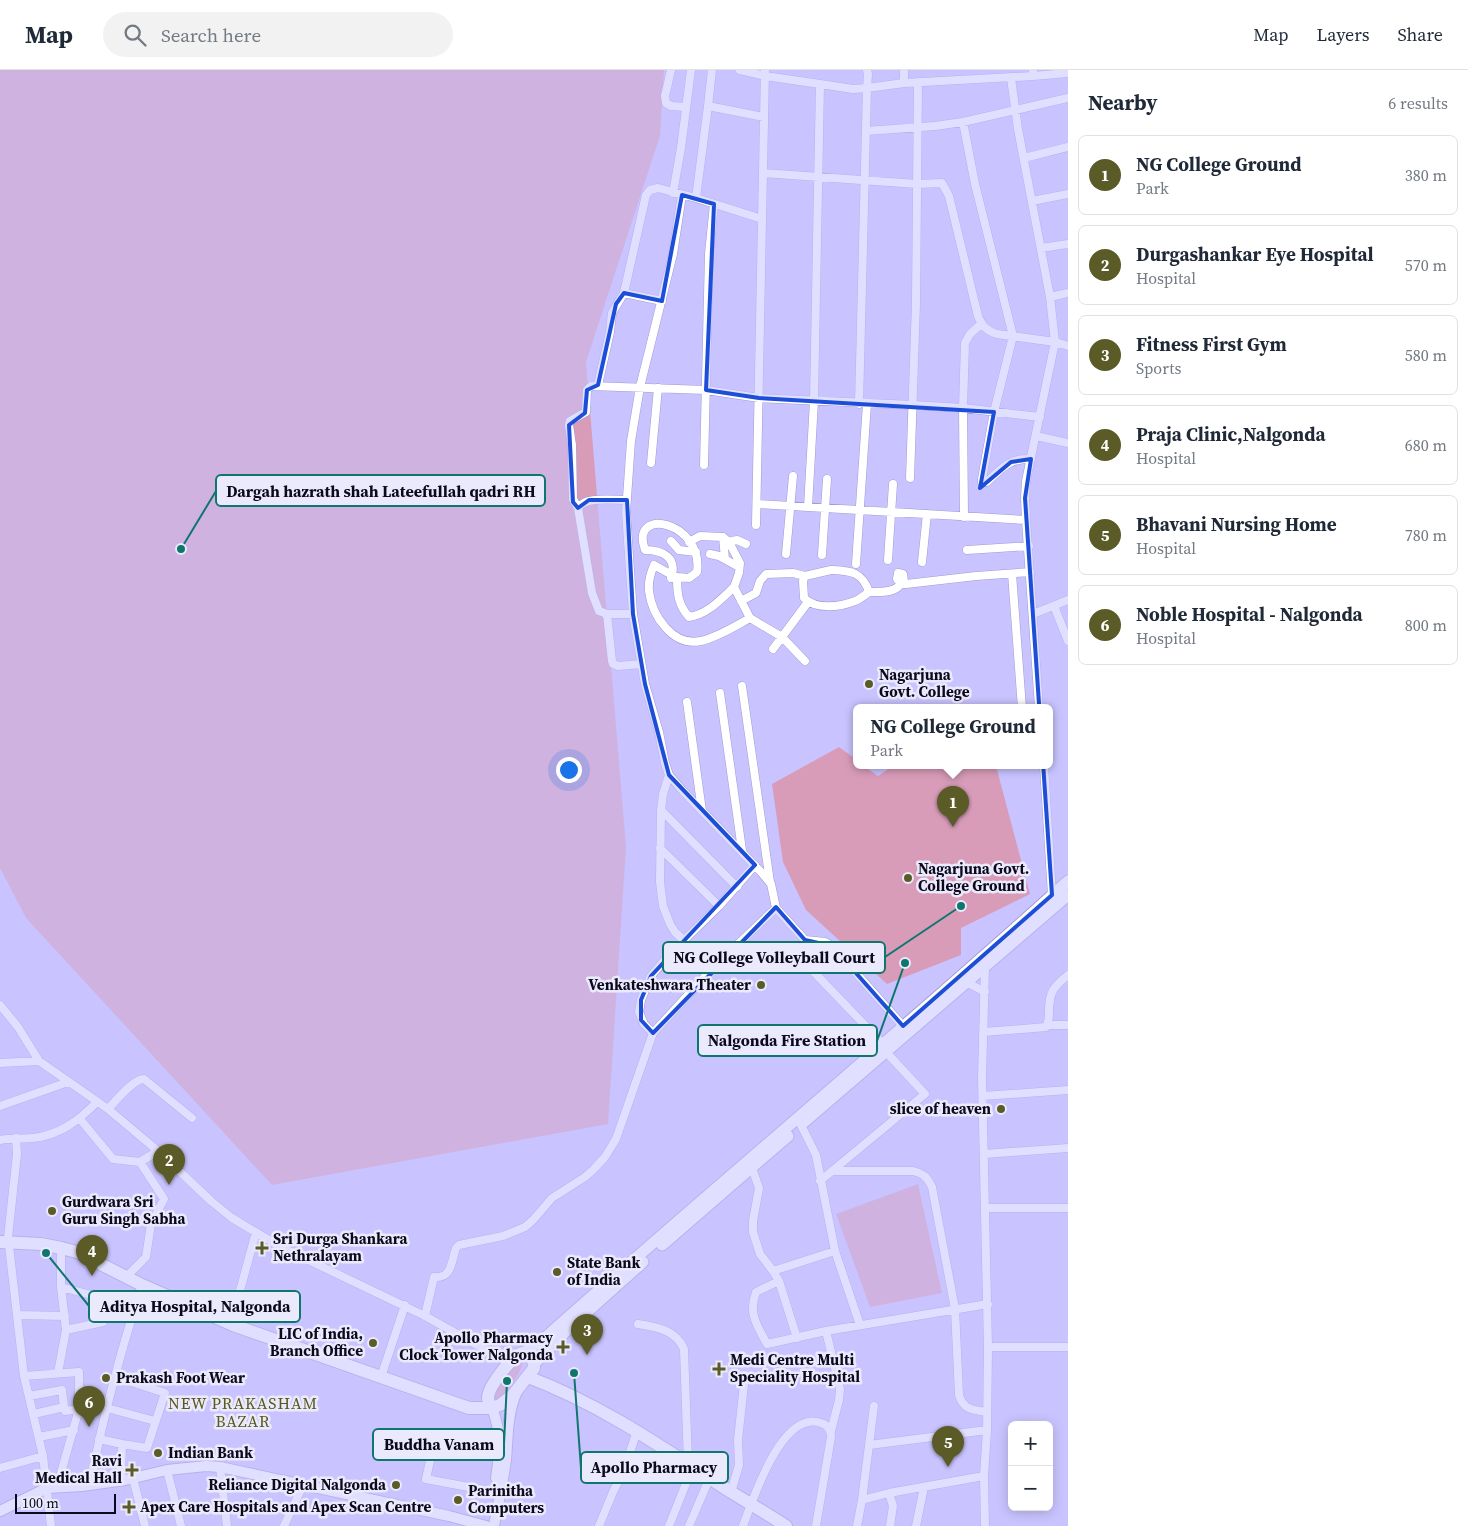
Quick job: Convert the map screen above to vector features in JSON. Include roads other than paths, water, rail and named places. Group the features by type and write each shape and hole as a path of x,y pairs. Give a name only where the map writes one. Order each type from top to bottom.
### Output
{"highway":[{"path":"4,1239 41,1238 78,1247 232,1320 458,1398 477,1399 490,1391"},
{"path":"4,1239 62,1248 98,1262 142,1285 233,1325 469,1408 492,1408 507,1401 532,1369 533,1355 528,1352 523,1353 509,1363 490,1391 488,1400 492,1408"},
{"path":"532,1369 556,1387 637,1431 786,1526"}],"main road":[{"path":"532,1369 579,1319 752,1168 884,1048 903,1026 1068,881"},
{"path":"523,1353 546,1336 884,1048 966,982 1068,895"}],"street":[{"path":"671,70 665,96 666,103 671,106 686,107"},
{"path":"673,193 691,70"},
{"path":"696,198 712,70"},
{"path":"740,70 854,89 918,82 1011,78 1033,73 1068,73"},
{"path":"856,564 860,510 863,404 867,70"},
{"path":"904,70 904,83"},
{"path":"756,525 765,73"},
{"path":"1011,78 1050,298 1055,342 1024,498 1029,546 1039,704"},
{"path":"910,478 913,405 918,82"},
{"path":"808,507 814,401 820,84"},
{"path":"866,131 917,128 963,122 1068,98"},
{"path":"708,106 764,117"},
{"path":"963,122 975,184 1014,336 994,412 982,482 987,482 1011,462 1019,459 1031,459"},
{"path":"1024,158 1068,147"},
{"path":"763,174 917,184 942,183 947,190 981,324 989,332 1055,342 1068,346"},
{"path":"598,385 610,332 612,313 624,293 646,195 650,190 658,188 762,219"},
{"path":"1032,201 1068,194"},
{"path":"682,195 673,254 640,387 631,441 626,512 633,614 641,664 665,763 670,775 702,811 756,865 770,884"},
{"path":"704,465 709,254 714,204"},
{"path":"1041,248 1068,244"},
{"path":"624,293 662,301"},
{"path":"1050,298 1068,293"},
{"path":"964,516 963,408 965,343 970,334 981,324"},
{"path":"633,614 607,614 599,611 592,593 578,508 573,499 572,445 569,425 570,421 586,412 587,388 598,385 706,390 759,398 963,408 1040,417"},
{"path":"651,464 658,388"},
{"path":"1036,436 1068,443"},
{"path":"786,554 793,476"},
{"path":"822,555 827,479"},
{"path":"888,560 893,484"},
{"path":"578,508 582,503 589,500 627,500"},
{"path":"757,504 1026,520"},
{"path":"922,562 927,514"},
{"path":"726,539 736,554 740,567 734,587 709,610 697,616 689,617 682,610 675,574 670,559 666,554 650,546 645,550 642,534 646,528 662,524 672,526 690,542 696,552 698,561 697,572 689,578 675,574 654,565 648,590 658,617 668,631 680,639 701,641 718,635 750,618"},
{"path":"690,542 700,536 736,540 746,544"},
{"path":"725,559 726,539"},
{"path":"671,542 679,550 696,552"},
{"path":"966,550 1029,546"},
{"path":"710,554 740,567"},
{"path":"741,601 756,593 760,580 766,574 793,573 805,576 831,570 853,573 866,581 869,592"},
{"path":"805,576 803,581 804,598 808,602 827,607 856,601 869,592 888,591 898,588 901,584 1030,572"},
{"path":"1012,574 1022,704"},
{"path":"734,587 750,618 782,637 805,661"},
{"path":"1033,614 1068,600"},
{"path":"773,649 808,602"},
{"path":"1054,606 1068,641"},
{"path":"607,614 613,664 618,666 641,664"},
{"path":"742,686 770,884 776,908 805,940 825,942 832,946 903,1026"},
{"path":"720,694 742,850"},
{"path":"688,702 702,811"},
{"path":"1044,769 1052,895"},
{"path":"670,775 663,794 661,810 660,882 663,906 670,924 684,941 713,968"},
{"path":"661,810 737,887"},
{"path":"660,848 719,906"},
{"path":"653,1033 639,1016 641,1000 651,976 669,954 719,906 756,865"},
{"path":"425,1316 434,1277 442,1278 448,1274 456,1248 459,1245 503,1236 525,1227 552,1198 585,1177 605,1157 616,1139 653,1033 713,968 776,908"},
{"path":"808,966 925,1094 820,1181"},
{"path":"985,966 983,1096 988,1304 987,1430 984,1476 985,1526"},
{"path":"1048,1025 1050,993 1068,975"},
{"path":"966,982 985,992"},
{"path":"0,1005 18,1027 39,1061 108,1109 232,1218 279,1246 405,1305 509,1363"},
{"path":"984,1032 1043,1028 1048,1025 1068,1026"},
{"path":"0,1063 39,1061"},
{"path":"108,1109 134,1082 144,1079 192,1118"},
{"path":"0,1106 68,1082"},
{"path":"983,1096 1068,1090"},
{"path":"0,1140 33,1138 62,1130 80,1119 97,1102"},
{"path":"80,1119 112,1158 140,1162 158,1151"},
{"path":"801,1124 816,1155 835,1251 860,1325"},
{"path":"16,1138 17,1154 4,1239 18,1315 24,1376 52,1488 51,1526"},
{"path":"984,1154 1068,1148"},
{"path":"130,1273 146,1257 151,1224 164,1199 140,1162"},
{"path":"752,1168 759,1188 753,1232 760,1254 779,1281 797,1338"},
{"path":"832,1171 913,1171 923,1173 927,1178 932,1188 955,1309 960,1400 970,1409 987,1412"},
{"path":"985,1208 1068,1208"},
{"path":"232,1320 256,1232"},
{"path":"58,1373 66,1330 61,1287 62,1248"},
{"path":"773,1271 835,1251"},
{"path":"779,1281 756,1292 752,1303 756,1324 767,1344 826,1331 988,1304"},
{"path":"90,1484 107,1408 142,1285"},
{"path":"61,1287 103,1298 134,1310"},
{"path":"66,1330 103,1322 103,1298"},
{"path":"383,1371 405,1305"},
{"path":"18,1315 65,1316"},
{"path":"638,1324 656,1327 673,1334 680,1341 684,1350 690,1464 668,1526"},
{"path":"816,1526 830,1431 840,1400 840,1390 826,1331"},
{"path":"988,1347 1068,1347"},
{"path":"24,1376 78,1372 79,1409 74,1430 52,1488"},
{"path":"732,1492 739,1465 738,1440 745,1375"},
{"path":"99,1439 147,1448 165,1393 116,1377"},
{"path":"494,1526 506,1462 511,1404 518,1388"},
{"path":"29,1396 62,1390 65,1411 79,1409"},
{"path":"857,1526 874,1406"},
{"path":"34,1414 64,1407"},
{"path":"107,1408 155,1421"},
{"path":"0,1511 52,1488 121,1480 167,1470 206,1466 220,1467 303,1484 486,1526 495,1492 500,1439 499,1424 492,1408"},
{"path":"743,1526 751,1504 777,1449 789,1432 798,1425 817,1421 824,1424 830,1431"},
{"path":"39,1437 74,1430"},
{"path":"869,1445 987,1430"},
{"path":"599,1526 624,1470 637,1431"},
{"path":"408,1439 432,1446 426,1479 495,1492"},
{"path":"121,1480 122,1444"},
{"path":"0,1468 43,1456"},
{"path":"220,1467 227,1526"},
{"path":"167,1470 181,1526"},
{"path":"862,1500 984,1476"},
{"path":"689,1526 710,1477"},
{"path":"133,1478 146,1526"},
{"path":"284,1526 303,1484"},
{"path":"916,1526 924,1488"},
{"path":"890,1493 894,1506 890,1526"}],"place":[{"name":"Dargah hazrath shah Lateefullah qadri RH","path":"181,549"},
{"name":"Nagarjuna Govt. College","path":"869,684"},
{"name":"NG College Ground","path":"953,827"},
{"name":"Nagarjuna Govt. College Ground","path":"908,878"},
{"name":"NG College Volleyball Court","path":"961,906"},
{"name":"Nalgonda Fire Station","path":"905,963"},
{"name":"Venkateshwara Theater","path":"761,985"},
{"name":"slice of heaven","path":"1001,1109"},
{"name":"Durgashankar Eye Hospital","path":"169,1185"},
{"name":"Gurdwara Sri Guru Singh Sabha","path":"52,1211"},
{"name":"Sri Durga Shankara Nethralayam","path":"262,1248"},
{"name":"Aditya Hospital, Nalgonda","path":"46,1253"},
{"name":"State Bank of India","path":"557,1272"},
{"name":"Praja Clinic,Nalgonda","path":"92,1276"},
{"name":"LIC of India, Branch Office","path":"373,1343"},
{"name":"Apollo Pharmacy Clock Tower Nalgonda","path":"563,1347"},
{"name":"Fitness First Gym","path":"587,1355"},
{"name":"Medi Centre Multi Speciality Hospital","path":"719,1369"},
{"name":"Apollo Pharmacy","path":"574,1373"},
{"name":"Prakash Foot Wear","path":"106,1378"},
{"name":"Buddha Vanam","path":"507,1381"},
{"name":"Noble Hospital - Nalgonda","path":"89,1427"},
{"name":"Indian Bank","path":"158,1453"},
{"name":"Bhavani Nursing Home","path":"948,1467"},
{"name":"Ravi Medical Hall","path":"132,1470"},
{"name":"Reliance Digital Nalgonda","path":"396,1485"},
{"name":"Parinitha Computers","path":"458,1500"},
{"name":"Apex Care Hospitals and Apex Scan Centre","path":"129,1507"}],"district":[{"name":"NEW PRAKASHAM BAZAR","path":"243,1412"}]}
